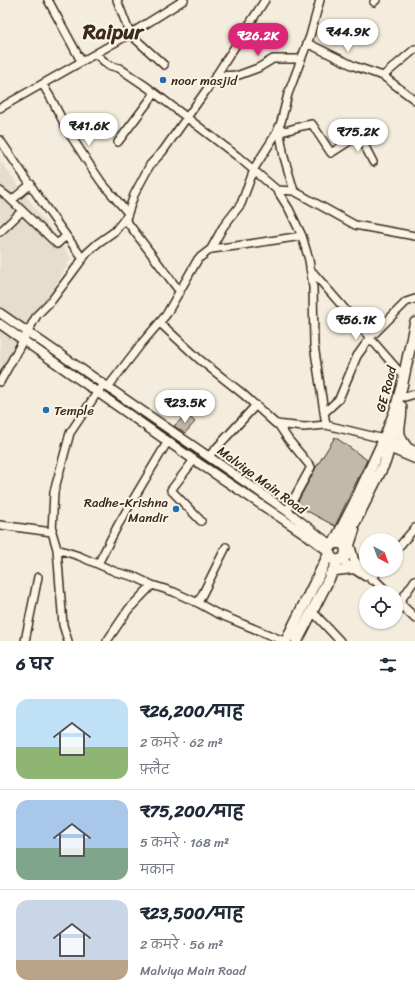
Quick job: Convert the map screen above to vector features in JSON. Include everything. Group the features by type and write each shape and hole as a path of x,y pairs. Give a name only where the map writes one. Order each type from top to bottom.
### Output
{"main road":[{"name":"GE Road","path":"386,441 402,399 404,378 415,323"},
{"path":"402,399 415,349"},
{"path":"298,641 329,575 346,554 346,540 381,470 386,441"},
{"path":"285,641 386,441"},
{"path":"331,548 340,543 345,546"},
{"path":"331,548 332,559 339,561"}],"street":[{"path":"48,0 81,61"},
{"path":"118,0 130,34 164,65"},
{"path":"0,108 43,85 81,61 96,54 184,0"},
{"path":"0,382 37,315 52,300 83,258 98,242 115,230 127,216 134,195 146,172 163,151 216,76 265,0"},
{"path":"62,641 67,637 63,625 57,549 52,532 54,492 70,433 98,393 166,315 198,259 210,249 223,227 241,204 254,171 278,128 320,0"},
{"path":"307,43 354,66 383,76 415,100"},
{"path":"383,76 415,49"},
{"path":"96,54 108,65 119,68 155,93 237,156 277,190 289,209 302,236 309,260 313,287 314,345 326,425"},
{"path":"216,76 239,75 258,68 273,59 301,59"},
{"path":"43,85 69,133 91,167 180,292"},
{"path":"118,142 155,93"},
{"path":"278,128 286,131 312,124 331,153 359,135 373,162"},
{"path":"278,128 285,163 294,191"},
{"path":"0,140 66,236 83,258"},
{"path":"12,200 31,184"},
{"path":"277,190 294,191 355,225 415,236"},
{"path":"0,191 12,200 58,244 66,236"},
{"path":"0,232 22,211"},
{"path":"210,249 249,245 302,236"},
{"path":"310,268 404,378"},
{"path":"324,414 339,399 357,356 370,338 406,302 415,299"},
{"name":"Malviya Main Road","path":"0,313 287,511 325,541 331,548"},
{"path":"160,323 199,360 222,376 276,424 304,427 326,425 412,449"},
{"name":"Malviya Main Road","path":"0,324 194,460 308,536 331,548"},
{"path":"412,449 402,441 400,434 403,412 402,399 415,394"},
{"path":"209,456 256,405"},
{"path":"278,424 311,467 287,511"},
{"path":"98,564 118,525 168,441"},
{"path":"386,441 401,453 415,459"},
{"path":"381,470 396,454 401,453"},
{"path":"194,460 171,490 201,521"},
{"path":"361,510 360,518 350,545 354,560 379,585"},
{"path":"0,525 52,532"},
{"path":"403,542 415,528"},
{"path":"198,603 226,547"},
{"path":"57,549 135,577 198,603 216,613 285,641"},
{"path":"339,561 372,579"},
{"path":"329,575 336,571 353,569"},
{"path":"25,641 38,577"},
{"path":"403,596 415,580"},
{"path":"107,641 128,610 152,585"},
{"path":"403,607 415,618"},
{"path":"312,611 340,641"}],"shaded area":[{"path":"0,160 71,258 0,385"}],"building":[{"path":"187,414 195,422 185,433 174,426"},
{"path":"335,437 367,460 335,526 296,505 315,469"}],"place":[{"name":"noor masjid","path":"163,80"},
{"name":"Temple","path":"46,410"},
{"name":"Radhe-Krishna Mandir","path":"176,509"}],"district":[{"name":"Raipur","path":"113,32"}]}
